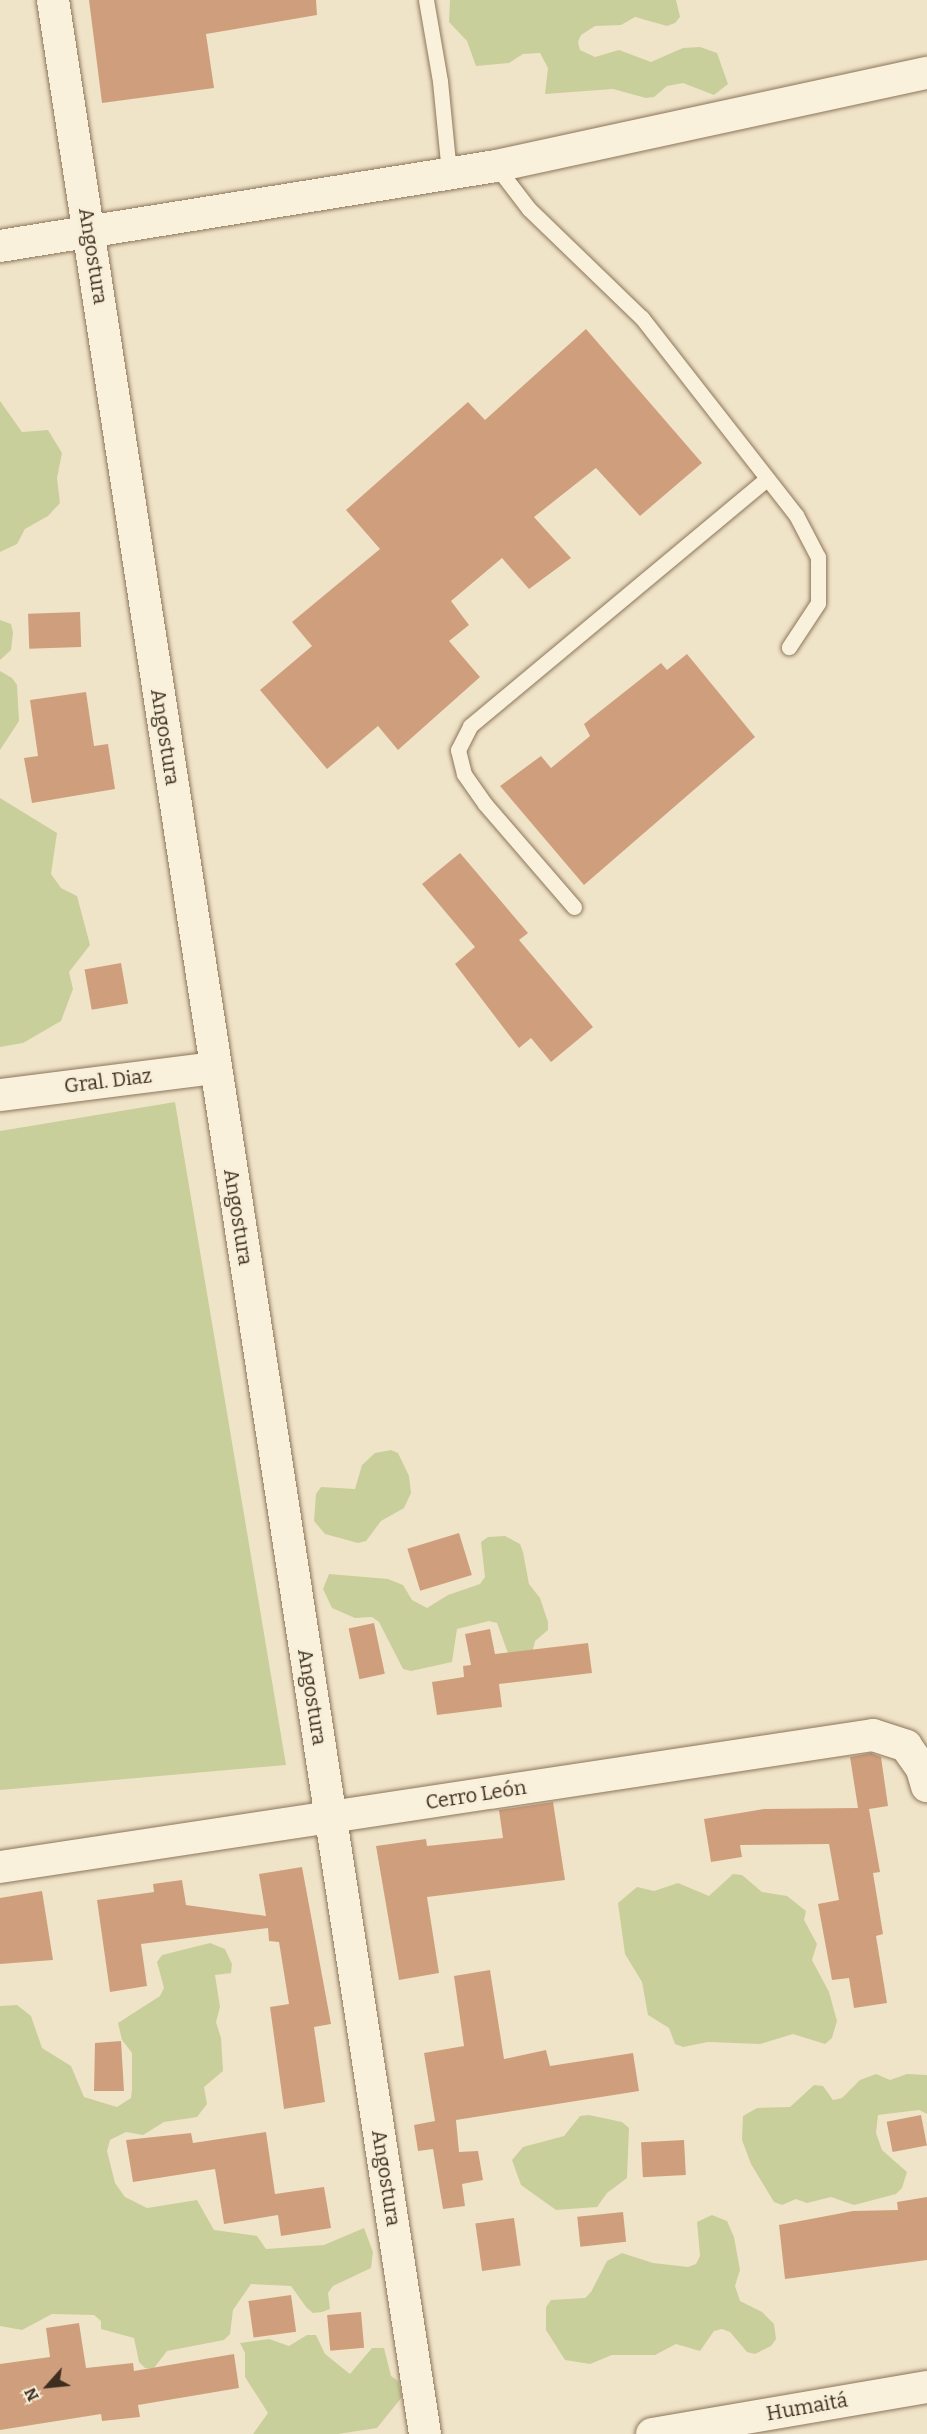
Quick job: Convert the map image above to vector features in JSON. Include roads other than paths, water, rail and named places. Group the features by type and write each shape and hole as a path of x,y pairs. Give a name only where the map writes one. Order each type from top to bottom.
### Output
{"street":[{"name":"Angostura","path":"53,0 424,2434"},
{"path":"0,246 496,166 927,73"},
{"name":"Gral. Diaz","path":"0,1095 215,1068"},
{"name":"Cerro León","path":"0,1868 873,1735 906,1746 922,1769 927,1786"},
{"name":"Humaitá","path":"652,2434 927,2387"}],"lane":[{"path":"426,0 440,81 449,172"},
{"path":"496,166 529,209 642,318 796,515 818,557 818,603 789,647"},
{"path":"574,907 485,804 464,774 458,750 470,726 766,479"}]}
